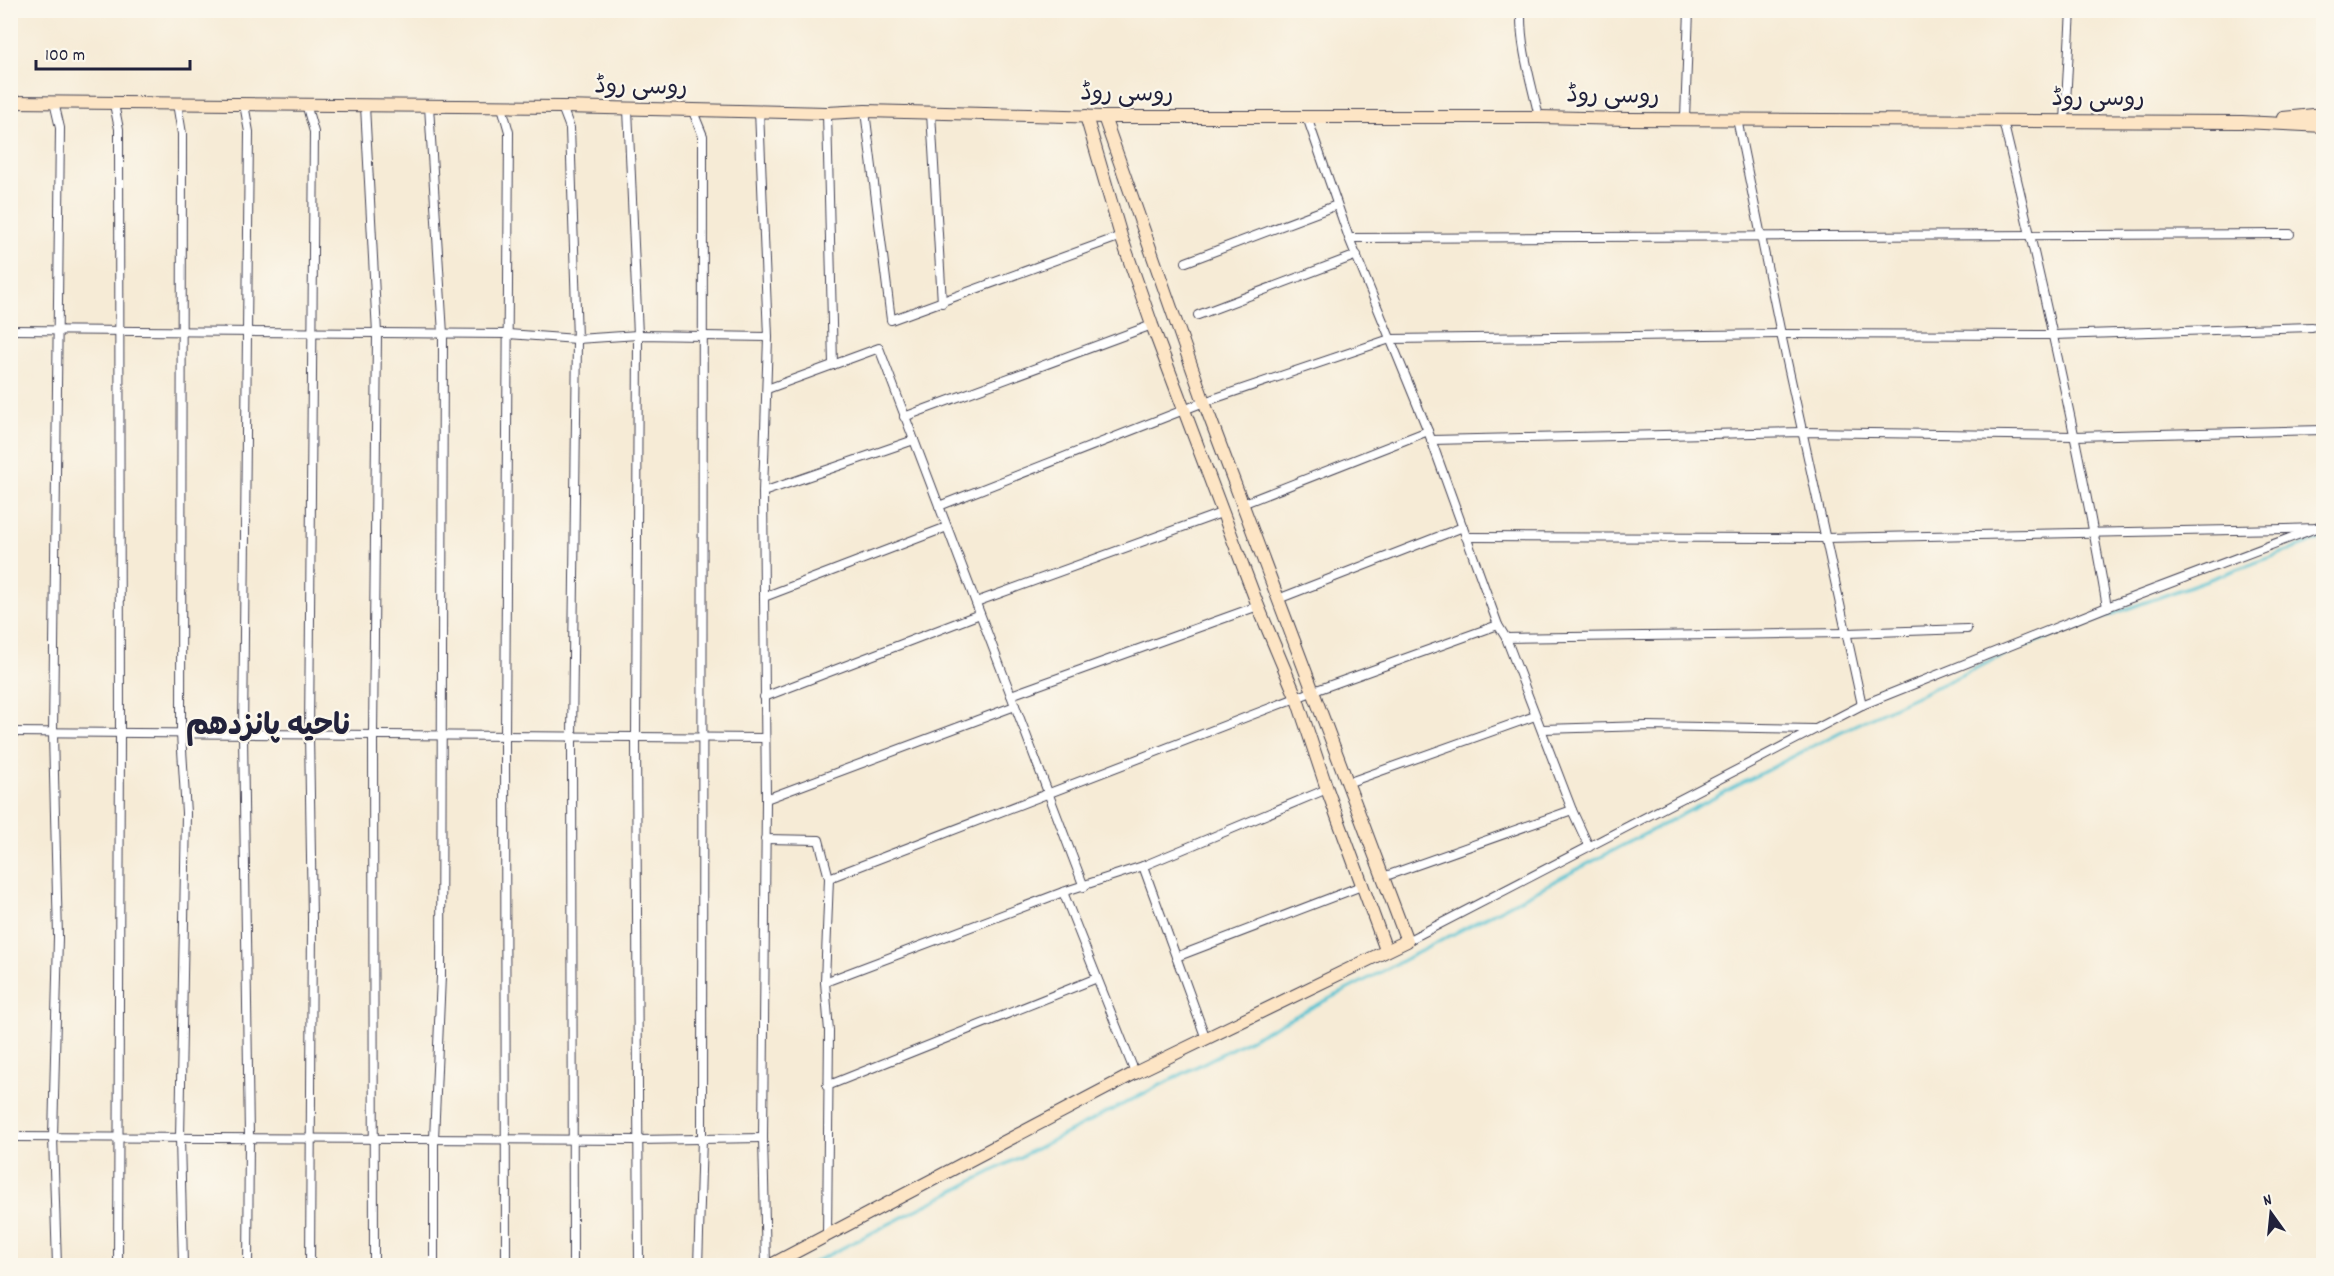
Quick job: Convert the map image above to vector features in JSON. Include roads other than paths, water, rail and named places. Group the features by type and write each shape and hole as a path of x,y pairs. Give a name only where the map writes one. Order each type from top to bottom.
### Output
{"street":[{"path":"1521,10 1525,65 1539,117"},
{"path":"1685,118 1689,10"},
{"path":"2065,121 2071,10"},
{"name":"روسی روڈ","path":"10,102 562,107 827,113 865,111 1104,117 1539,117 2242,122 2324,126"},
{"path":"54,102 60,128 53,734 58,937 53,1137 57,1266"},
{"path":"177,103 182,134 181,734 186,813 180,1138 183,1266"},
{"path":"114,104 119,129 120,734 117,1266"},
{"path":"244,104 249,132 243,735 249,1137 248,1266"},
{"path":"306,104 314,132 309,734 312,919 310,1266"},
{"path":"365,106 377,333 374,1266"},
{"path":"429,106 443,334 441,976 434,1139 434,1266"},
{"path":"502,107 509,132 505,736 506,1266"},
{"path":"562,107 570,128 577,339 572,737 573,1266"},
{"path":"628,109 638,335 636,738 639,1266"},
{"path":"692,110 704,136 702,1138 698,1266"},
{"path":"759,110 768,337 763,492 766,799 763,1138 768,1266 1135,1074 1407,941 1862,705 2107,607 2320,526"},
{"path":"865,111 891,320 1121,236"},
{"path":"827,113 833,365"},
{"path":"931,113 942,303"},
{"name":"روسی روڈ","path":"2242,122 2324,114"},
{"path":"1086,116 1121,236 1152,325 1186,410 1258,606 1297,699 1327,789 1386,950"},
{"path":"1104,117 1204,402 1407,941"},
{"path":"1307,117 1349,238 1430,435 1498,625 1506,638 1535,716 1543,729 1572,810 1589,847"},
{"path":"1737,119 1781,334 1862,705"},
{"path":"2003,121 2031,236 2074,436 2107,607"},
{"path":"1186,262 1337,205"},
{"path":"1349,238 2290,234"},
{"path":"1198,315 1357,255"},
{"path":"904,417 1152,325"},
{"path":"939,507 1204,402 1390,339 1781,334 2052,335 2312,327"},
{"path":"10,330 508,334 577,339 638,335 768,337"},
{"path":"767,389 879,348 1084,887"},
{"path":"1242,504 1430,435 1803,432 2074,436 2324,430"},
{"path":"763,492 914,440"},
{"path":"976,602 1224,512"},
{"path":"1466,537 1825,538 2320,526"},
{"path":"764,597 947,527"},
{"path":"1278,599 1463,527"},
{"path":"1011,696 1258,606"},
{"path":"764,697 980,614"},
{"path":"829,878 1314,691 1498,625"},
{"path":"1506,638 1966,629"},
{"path":"766,799 1015,706"},
{"path":"1347,783 1535,716"},
{"path":"1543,729 1646,726 1818,729"},
{"path":"10,732 765,738"},
{"path":"825,982 1063,892 1143,866 1327,789"},
{"path":"1383,877 1572,810"},
{"path":"765,839 819,840 829,878 825,982 829,1031 827,1236"},
{"path":"1143,866 1206,1039"},
{"path":"1176,957 1364,885"},
{"path":"1063,892 1135,1074"},
{"path":"827,1086 1097,978"},
{"path":"10,1137 507,1140 763,1138"}],"waterway":[{"path":"807,1266 1352,987 1840,732 2021,647 2324,538"}],"district":[{"name":"ناحیه پانزدهم","path":"268,728"}]}
